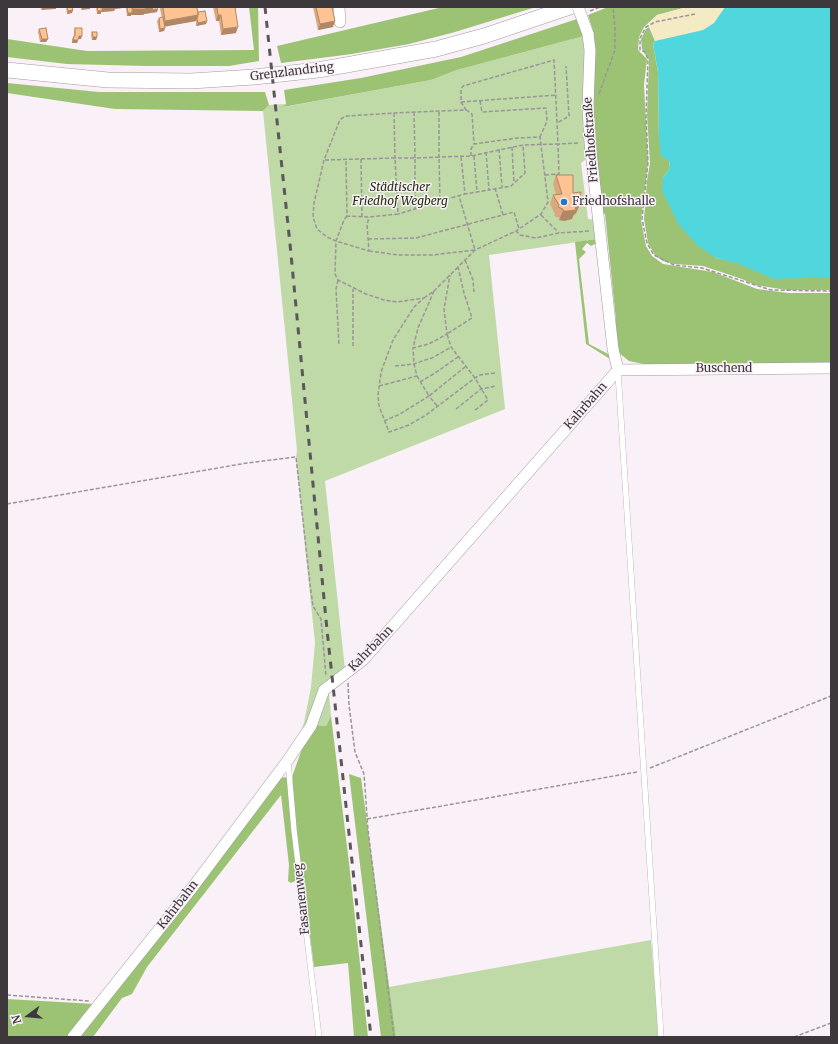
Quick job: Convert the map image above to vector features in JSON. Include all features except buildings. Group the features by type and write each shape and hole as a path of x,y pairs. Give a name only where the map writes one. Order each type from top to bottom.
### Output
{"main road":[{"name":"Grenzlandring","path":"7,70 108,80 191,81 254,77 318,70 436,49 491,34 570,7"}],"street":[{"path":"339,7 340,22"},
{"name":"Friedhofstraße","path":"578,7 588,34 590,50 588,107 590,142 613,349 618,370"},
{"name":"Buschend","path":"618,370 831,368"},
{"name":"Kahrbahn","path":"74,1037 192,888 288,760 311,726 324,690 329,685 347,674 362,660 425,591 618,370"}],"lane":[{"path":"618,370 661,1037"},
{"name":"Fasanenweg","path":"288,760 295,838 318,1037"}],"path":[{"path":"588,107 595,102 600,92 615,50 613,7"},
{"path":"695,14 655,22 646,27 640,38 640,50 645,52 648,59 646,116 648,163 642,219 647,243 654,255 662,261 674,265 702,268 771,290 831,291"},
{"path":"471,156 471,148 474,144 472,114 466,110 461,102 461,89 463,86 554,60 557,95 559,174 545,175"},
{"path":"557,123 568,116 566,66"},
{"path":"461,102 557,95"},
{"path":"466,110 347,116 342,118 324,160 314,203 313,218 317,229 336,241 369,251 400,255 432,255 475,250 516,231 541,214 548,202 540,137 547,122 546,108 482,112 480,101"},
{"path":"414,112 415,209"},
{"path":"439,112 440,201"},
{"path":"394,113 398,214"},
{"path":"474,144 516,138 540,137"},
{"path":"324,160 461,157 512,146 590,142"},
{"path":"347,216 369,217 398,214 466,194 511,186 525,173 523,145"},
{"path":"512,146 514,183"},
{"path":"499,149 502,187"},
{"path":"486,152 489,190"},
{"path":"474,155 477,192"},
{"path":"461,157 466,194"},
{"path":"361,159 362,217"},
{"path":"346,160 347,216 336,241 335,274 338,280 354,289 384,300 397,302 424,298"},
{"path":"496,188 503,214"},
{"path":"459,196 475,250"},
{"path":"571,200 596,198"},
{"path":"368,239 416,238 514,212 519,229"},
{"path":"541,214 559,233"},
{"path":"369,217 367,225 369,251"},
{"path":"516,231 520,235 536,238 559,233 600,230"},
{"path":"475,250 434,291 414,308 393,340 386,355 379,386 379,406 389,432 409,425 438,407 480,375 495,373"},
{"path":"466,260 473,280 474,292"},
{"path":"413,348 429,344 472,318 462,287 458,267"},
{"path":"450,275 444,309 447,334 451,347 475,378 488,400 475,410"},
{"path":"338,280 336,289 339,345"},
{"path":"353,346 354,289"},
{"path":"434,291 418,328 413,348 414,364 417,376 429,396 438,407"},
{"path":"396,366 414,364 434,357 451,347"},
{"path":"420,382 435,374 458,357"},
{"path":"384,421 400,414 429,396 465,367"},
{"path":"379,386 417,376"},
{"path":"456,409 481,389 496,386"},
{"path":"7,504 247,463 296,457 313,606 321,619 325,675 329,685"},
{"path":"347,674 349,706 355,752 364,774 367,819 394,1037"},
{"path":"367,819 644,770 831,696"},
{"path":"7,995 101,1002"},
{"path":"794,1037 831,1022"}],"green space":[{"path":"249,7 258,7 259,61 229,66 146,66 67,64 7,57 7,39 87,51 254,50"},
{"path":"443,7 536,7 455,32 409,44 352,54 281,63 277,46"},
{"path":"608,7 687,7 657,15 644,27 639,37 638,50 647,59 644,85 648,162 641,220 646,246 652,256 663,264 713,272 757,289 788,293 831,293 831,364 649,365 629,361 619,353 613,320 616,320 605,214 602,214 591,115 594,34 588,15"},
{"path":"577,19 584,36 457,70 431,80 283,107 286,104 284,90 361,78 461,57"},
{"path":"649,27 655,41 653,44 658,72 659,138 669,161 670,168 663,178 716,258 804,277 831,277 831,290 787,290 755,285 703,266 674,264 663,261 655,255 648,243 644,219 650,163 647,115 649,60 642,49 641,39 646,29"},
{"name":"Städtischer Friedhof Wegberg","path":"584,36 589,157 581,163 588,219 596,220 598,239 489,255 505,409 325,481 345,670 323,683 309,725 299,737 304,723 311,687 315,643 263,111 269,105 286,104 284,107 431,80 457,70"},
{"path":"7,83 99,92 265,92 269,105 263,111 115,109 7,93"},
{"path":"598,239 599,242 591,246 587,243 582,249 586,252 579,259 589,344 610,355 610,359 586,344 575,242"},
{"path":"329,693 331,716 326,726 316,725 323,696"},
{"path":"331,716 368,1037 354,1037 348,963 314,967 291,792 293,774 303,746 316,725 326,726"},
{"path":"349,774 361,778 396,1037 381,1037"},
{"path":"285,777 288,779 297,869 295,881 291,883 288,881 289,865 281,795 147,967 132,994 122,998 93,1037 80,1037 281,778"},
{"path":"651,940 659,1037 396,1037 389,987"},
{"path":"7,999 94,1004 69,1037 7,1037"}],"sand":[{"path":"687,7 725,7 714,23 703,30 655,41 649,24 657,15"}],"water":[{"path":"725,7 831,7 831,277 774,279 739,264 716,258 698,246 679,225 662,191 663,178 670,168 669,161 661,156 659,138 658,72 653,44 655,41 703,30 714,23"}],"railway":[{"path":"265,7 290,244 327,630 371,1037"}],"place":[{"name":"Friedhofshalle","path":"564,202"}]}
